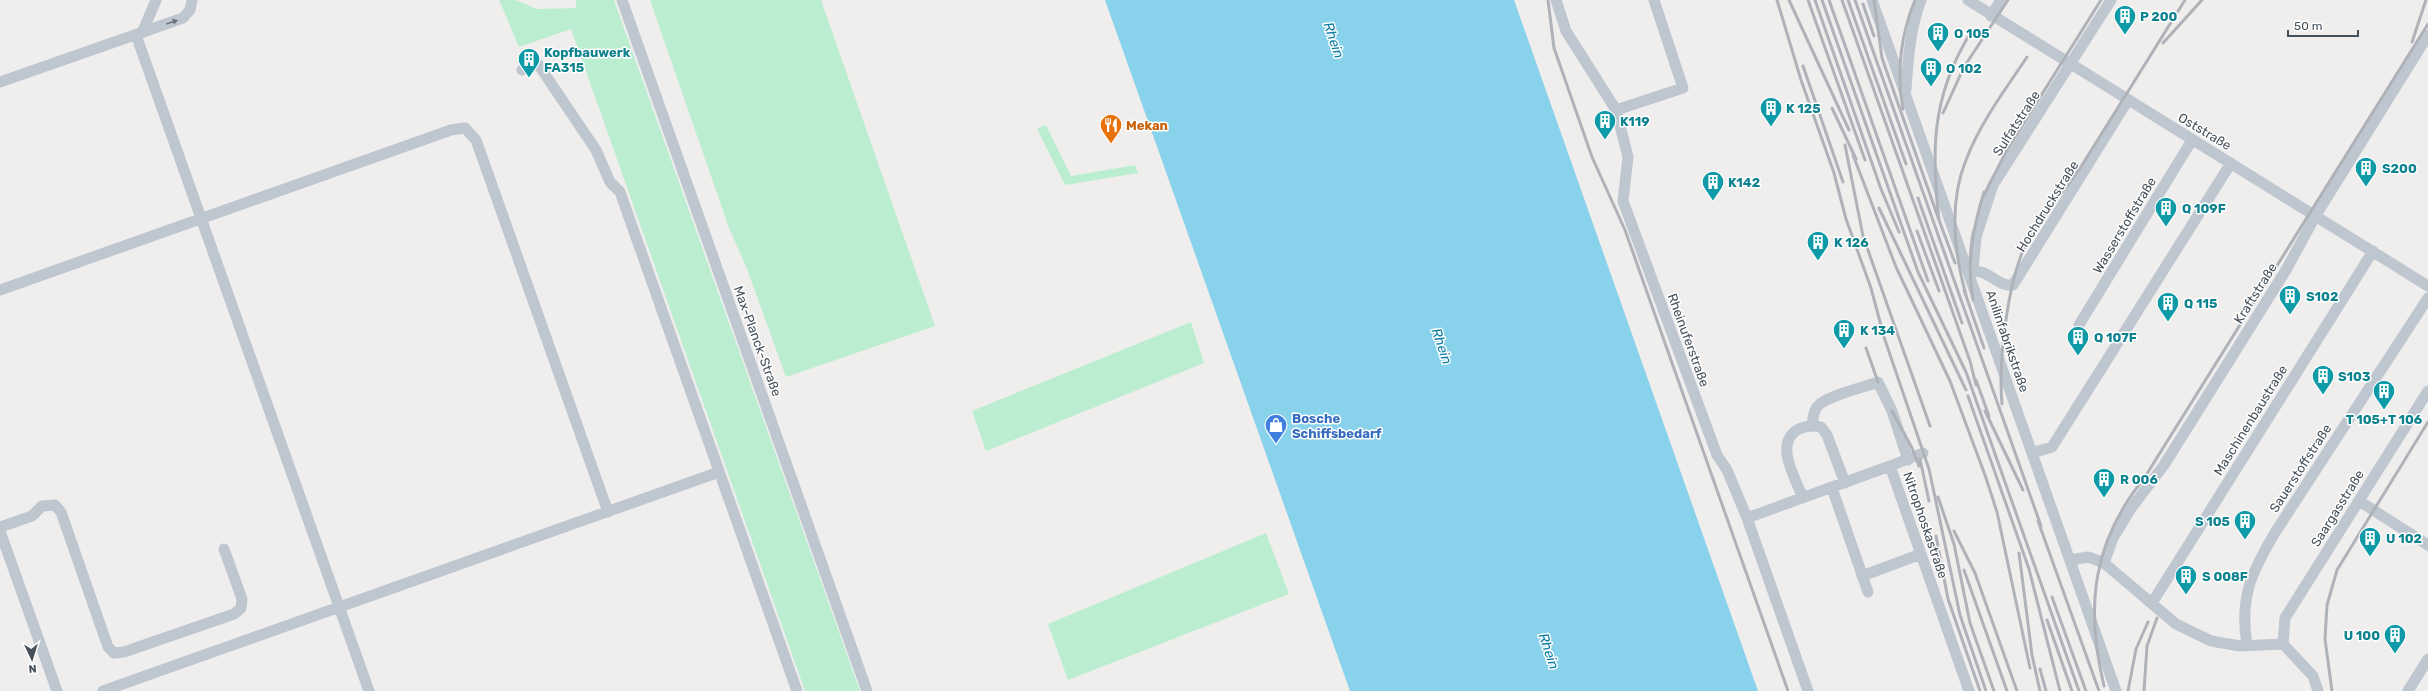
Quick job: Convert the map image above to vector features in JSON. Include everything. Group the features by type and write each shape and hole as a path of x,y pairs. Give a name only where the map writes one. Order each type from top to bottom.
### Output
{"street":[{"path":"156,0 139,34 201,218 369,691"},
{"path":"0,82 183,18 190,10 192,0"},
{"name":"Max-Planck-Straße","path":"622,0 867,691"},
{"name":"Rheinuferstraße","path":"1556,0 1566,31 1616,110 1628,156 1623,201 1717,455 1727,470 1747,518 1808,691"},
{"path":"1616,110 1683,88 1654,0"},
{"name":"Anilinfabrikstraße","path":"1872,0 1972,272 2032,453 2116,691"},
{"path":"1906,95 1909,52 1916,12 1921,0"},
{"name":"Oststraße","path":"1968,0 1991,16 2316,215 2428,286"},
{"path":"1991,16 2001,0"},
{"name":"Sulfatstraße","path":"1972,272 1976,237 1993,185 2111,0"},
{"name":"Kraftstraße","path":"2104,563 2114,538 2132,507 2164,465 2282,277 2316,215 2428,35"},
{"path":"522,70 538,64 596,150 610,182 620,192 797,691"},
{"name":"Hochdruckstraße","path":"1972,272 1984,272 2004,284 2013,285 2128,100"},
{"path":"0,290 451,130 465,128 476,140 608,512"},
{"name":"Wasserstoffstraße","path":"2079,326 2192,140"},
{"path":"2032,453 2052,447 2231,163"},
{"name":"Maschinenbaustraße","path":"2152,603 2372,251"},
{"name":"Sauerstoffstraße","path":"2247,645 2244,628 2244,604 2256,565 2276,530 2428,298"},
{"path":"1812,425 1814,414 1818,406 1829,399 1878,382 1892,411 1908,460"},
{"name":"Saargasstraße","path":"2284,644 2285,618 2428,391"},
{"path":"1803,498 1788,459 1787,442 1791,434 1801,428 1812,425 1821,426 1827,435 1845,483"},
{"path":"1890,466 1923,453"},
{"name":"Nitrophoskastraße","path":"1747,518 1890,466 1969,691"},
{"path":"103,691 719,472"},
{"path":"1832,488 1868,592"},
{"path":"2359,501 2428,545"},
{"path":"0,527 32,516 42,506 55,505 61,512 67,528 108,647 114,653 124,652 234,614 241,608 242,599 224,549"},
{"path":"0,531 57,691"},
{"path":"1862,576 1921,554"},
{"path":"2070,560 2088,557 2104,563 2176,624 2211,641 2247,645 2284,644 2313,676 2318,691"},
{"path":"2408,691 2428,659"}],"green space":[{"path":"499,0 516,0 537,9 576,8 576,0 614,0 860,691 805,691 571,29 519,47"},
{"path":"650,0 821,0 935,326 786,377 747,269 729,228"},
{"path":"1046,125 1071,176 1135,165 1138,173 1065,185 1037,129"},
{"path":"1191,322 1204,363 986,451 972,411"},
{"path":"1266,533 1289,594 1068,680 1048,624"}],"water":[{"name":"Rhein","path":"1105,0 1514,0 1758,691 1350,691"}],"railway":[{"path":"1548,0 1554,48 1592,157 1625,230 1788,691"},
{"path":"1777,0 1801,80 1834,173 1846,219 1871,288 1884,337 1929,469 1960,615 1986,691"},
{"path":"1789,0 1849,130"},
{"path":"1808,0 1865,160"},
{"path":"1815,0 1881,189 1899,232"},
{"path":"1822,0 1918,272 1966,372 2079,691"},
{"path":"1829,0 1928,281"},
{"path":"1842,0 1970,361 1976,385"},
{"path":"1848,0 1906,164"},
{"path":"1855,0 2041,526"},
{"path":"1874,0 1882,58 1939,220 1935,171 1937,126 1947,82 1968,37"},
{"path":"1903,109 1900,82 1901,54 1906,26 1915,0"},
{"path":"1943,113 1964,67 2008,0"},
{"path":"1983,197 2007,150 2101,0"},
{"path":"2002,404 2001,386 2003,342 2006,318 2010,294 2022,252 2036,226 2084,162 2185,0"},
{"path":"2163,43 2202,0"},
{"path":"2412,42 2426,0"},
{"path":"1863,4 1874,36"},
{"path":"2143,480 2428,24"},
{"path":"1966,295 1956,244 1955,227 1955,210 1961,176 1966,160 1978,133 2027,57"},
{"path":"1803,66 1843,182"},
{"path":"1832,108 1856,159"},
{"path":"1845,145 1863,236 1930,426"},
{"path":"1853,155 1896,267 1950,381 1985,475 1997,512 2030,668"},
{"path":"1973,300 1970,272 1972,245 1984,192"},
{"path":"1918,198 1962,323"},
{"path":"1879,208 1966,390"},
{"path":"1939,220 1955,263"},
{"path":"1917,231 1939,291"},
{"path":"1964,290 1984,348"},
{"path":"1866,348 1878,382"},
{"path":"1976,380 1989,416"},
{"path":"1968,396 2029,569 2060,691"},
{"path":"1892,411 1912,448 1919,466"},
{"path":"1985,411 2023,490"},
{"path":"2332,691 2325,639 2327,605 2337,570 2428,422"},
{"path":"1920,459 1929,501"},
{"path":"2104,686 2098,657 2095,629 2095,602 2098,576 2104,550 2114,525 2128,500 2146,476"},
{"path":"1938,497 1954,544 1970,623 1994,691"},
{"path":"2038,521 2099,691"},
{"path":"1954,531 1975,573 2017,691"},
{"path":"1936,536 1948,599 1980,691"},
{"path":"2019,553 2032,655 2040,691"},
{"path":"1964,570 2007,691"},
{"path":"2052,597 2086,691"},
{"path":"2144,691 2147,646 2157,618"},
{"path":"2047,620 2072,691"},
{"path":"2128,691 2136,649 2148,622"},
{"path":"2040,669 2046,691"}],"place":[{"name":"P 200","path":"2125,36"},
{"name":"O 105","path":"1938,52"},
{"name":"Kopfbauwerk FA315","path":"529,78"},
{"name":"O 102","path":"1931,88"},
{"name":"K 125","path":"1771,128"},
{"name":"K119","path":"1605,140"},
{"name":"Mekan","path":"1111,144"},
{"name":"S200","path":"2366,188"},
{"name":"K142","path":"1713,202"},
{"name":"Q 109F","path":"2166,228"},
{"name":"K 126","path":"1818,262"},
{"name":"S102","path":"2290,316"},
{"name":"Q 115","path":"2168,322"},
{"name":"K 134","path":"1844,350"},
{"name":"Q 107F","path":"2078,356"},
{"name":"S103","path":"2323,396"},
{"name":"T 105+T 106","path":"2384,410"},
{"name":"Bosche Schiffsbedarf","path":"1276,444"},
{"name":"R 006","path":"2104,498"},
{"name":"S 105","path":"2245,540"},
{"name":"U 102","path":"2370,558"},
{"name":"S 008F","path":"2186,596"},
{"name":"U 100","path":"2395,654"}]}
